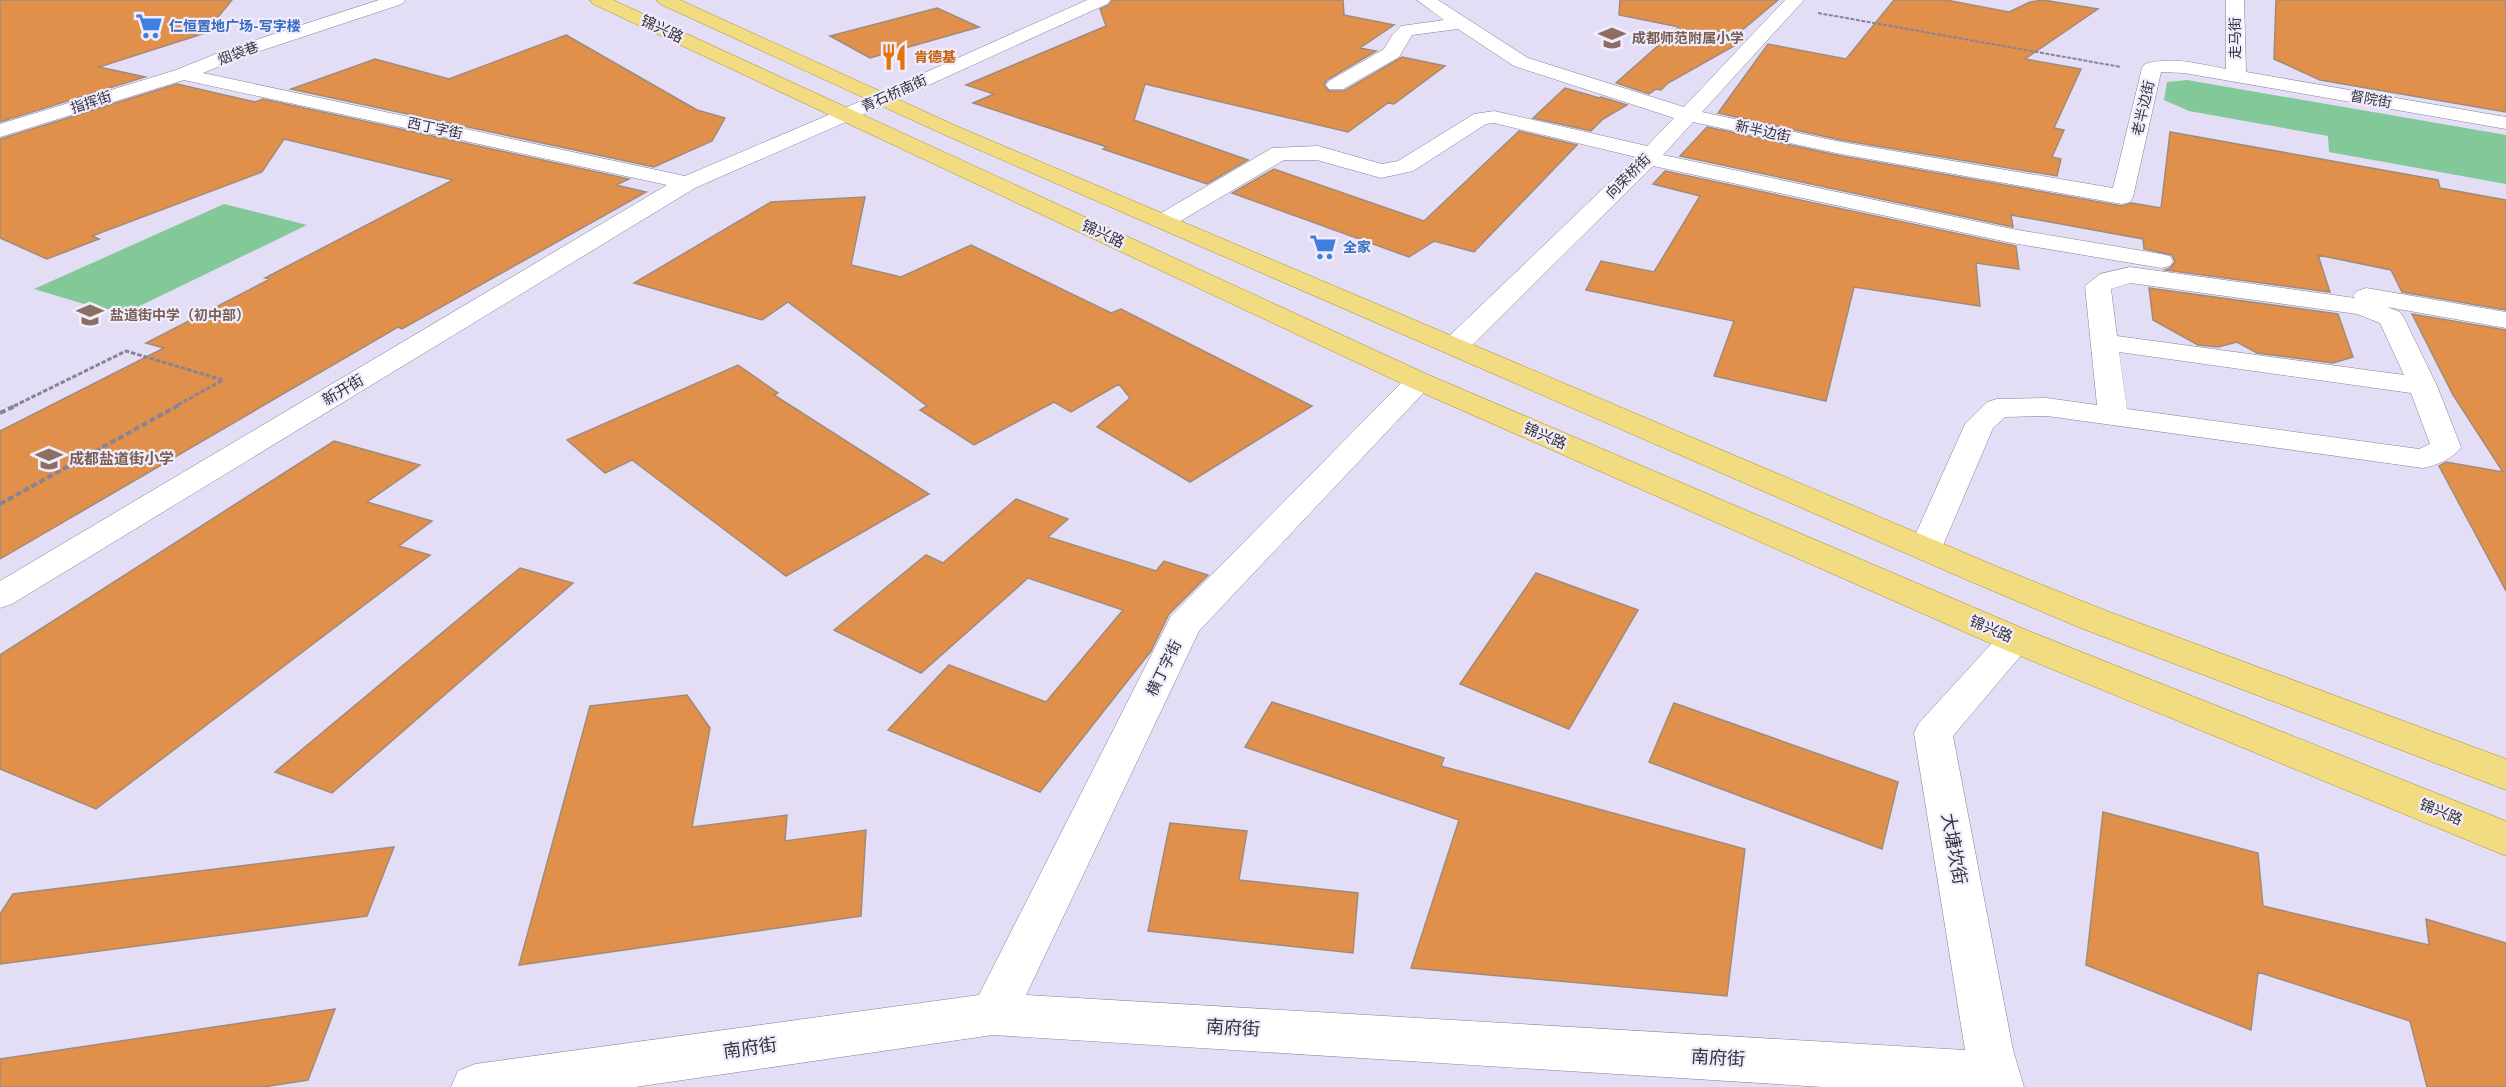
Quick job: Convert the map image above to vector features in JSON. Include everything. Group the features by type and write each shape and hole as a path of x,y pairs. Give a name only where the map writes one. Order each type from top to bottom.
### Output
{"main road":[{"name":"锦兴路","path":"599,0 1419,381 2016,640 2506,839"},
{"name":"锦兴路","path":"666,0 882,99 1926,549 2095,620 2506,776"}],"street":[{"name":"烟袋巷","path":"183,74 235,53 396,0"},
{"name":"青石桥南街","path":"687,183 882,99 1101,0"},
{"name":"新半边街","path":"1426,0 1521,62 1687,115 1841,148 2122,197"},
{"name":"走马街","path":"2231,1 2236,76"},
{"name":"向荣桥街","path":"1455,346 1649,156 1791,4"},
{"path":"1336,85 1392,53 1402,34 1407,30 1461,23"},
{"name":"老半边街","path":"2122,197 2152,68 2159,66 2236,76"},
{"name":"指挥街","path":"0,131 183,74"},
{"name":"西丁字街","path":"183,74 687,183"},
{"name":"督院街","path":"2236,76 2506,123"},
{"path":"1164,221 1280,153 1318,153 1381,171 1394,170 1406,166 1481,118 1508,120 1649,156 2012,236 2506,320"},
{"name":"新开街","path":"0,596 687,183"},
{"path":"1926,549 1980,424 1997,408 2047,407 2113,417 2423,459 2446,447 2423,386 2391,318 2362,307 2130,275 2109,279 2098,286 2113,417"},
{"path":"2104,342 2423,386"},
{"name":"横丁字街","path":"993,1014 1184,625 1419,381"},
{"name":"大塘坎街","path":"1998,1081 1989,1050 1933,733 2016,640"},
{"name":"南府街","path":"475,1087 993,1014 1998,1081"}],"path":[{"path":"1791,4 2151,73"},
{"path":"0,413 126,351 223,380 0,504"}],"green space":[{"path":"2187,80 2506,135 2506,184 2329,152 2328,136 2189,111 2164,100 2167,82"},
{"path":"224,204 307,225 121,315 34,289"}],"building":[{"path":"0,0 232,0 205,33 99,67 145,77 0,122"},
{"path":"1112,0 1343,0 1344,15 1394,25 1360,48 1376,51 1327,80 1324,85 1329,91 1344,91 1402,57 1445,66 1394,104 1388,103 1348,132 1145,84 1134,120 1248,160 1207,184 1103,149 1107,147 973,103 994,94 966,85 1106,26 1100,9 1109,5"},
{"path":"1620,0 1778,0 1734,37 1745,39 1743,41 1668,83 1661,90 1656,89 1649,94 1616,83 1679,27 1619,15"},
{"path":"1894,0 1946,0 2009,12 2030,2 2043,0 2098,9 2025,59 2081,69 2054,128 2064,130 2052,157 2061,159 2057,176 1841,140 1718,113 1768,44 1846,59"},
{"path":"2276,0 2506,0 2506,112 2320,80 2274,59"},
{"path":"937,8 979,27 870,58 830,36"},
{"path":"566,35 697,110 725,118 712,141 654,167 291,89 375,59 449,79"},
{"path":"177,84 255,102 263,99 629,179 616,185 646,192 402,329 398,327 0,559 0,431 164,348 146,343 453,180 284,139 262,172 92,236 99,239 47,259 0,238 0,139"},
{"path":"1565,88 1627,105 1603,119 1591,131 1533,118"},
{"path":"1707,127 1841,156 2122,206 2132,203 2161,208 2170,132 2438,180 2440,188 2506,200 2506,310 2402,292 2391,270 2318,255 2330,292 2165,270 2175,262 2172,255 2144,249 2143,239 2011,215 2013,227 1680,156"},
{"path":"1519,131 1577,145 1474,252 1434,241 1409,257 1232,193 1274,169 1424,221"},
{"path":"1665,171 2016,246 2019,269 1976,263 1980,306 1854,287 1826,401 1714,376 1734,321 1586,290 1601,261 1654,272 1700,196 1653,184"},
{"path":"865,197 851,265 901,277 971,245 1111,313 1121,309 1312,406 1190,482 1097,427 1130,398 1119,384 1071,412 1054,402 974,445 920,410 927,406 788,302 762,320 634,283 771,202"},
{"path":"2149,288 2338,314 2353,357 2333,363 2257,353 2237,342 2218,347 2198,345 2153,320"},
{"path":"2412,314 2506,330 2506,591 2439,466 2446,462 2503,472 2453,395"},
{"path":"738,365 778,393 774,395 929,494 786,576 632,460 605,473 567,440"},
{"path":"334,441 420,465 367,502 432,521 399,546 430,555 96,809 0,769 0,655"},
{"path":"1016,499 1068,519 1048,537 1156,571 1164,561 1208,575 1169,614 1151,651 1040,792 888,730 949,665 1046,702 1123,610 1028,578 921,673 834,630 926,555 943,563"},
{"path":"520,568 573,583 332,793 275,772"},
{"path":"1536,573 1638,610 1569,729 1460,684"},
{"path":"687,695 710,728 692,827 787,815 785,841 866,830 861,916 519,965 590,706"},
{"path":"1272,702 1444,758 1441,766 1745,849 1727,996 1411,968 1459,820 1245,747"},
{"path":"1674,703 1898,782 1882,849 1649,762"},
{"path":"2103,812 2258,853 2263,906 2429,945 2426,919 2506,943 2506,1087 2427,1087 2410,1021 2258,972 2251,1030 2086,965"},
{"path":"1170,823 1247,831 1239,880 1358,893 1353,953 1148,931"},
{"path":"394,847 367,916 0,964 0,914 13,894"},
{"path":"335,1009 308,1080 263,1087 0,1087 0,1059"}],"place":[{"name":"仁恒置地广场-写字楼","path":"149,26"},
{"name":"成都师范附属小学","path":"1612,38"},
{"name":"肯德基","path":"894,57"},
{"name":"全家","path":"1323,247"},
{"name":"盐道街中学（初中部）","path":"90,315"},
{"name":"成都盐道街小学","path":"49,459"}]}
